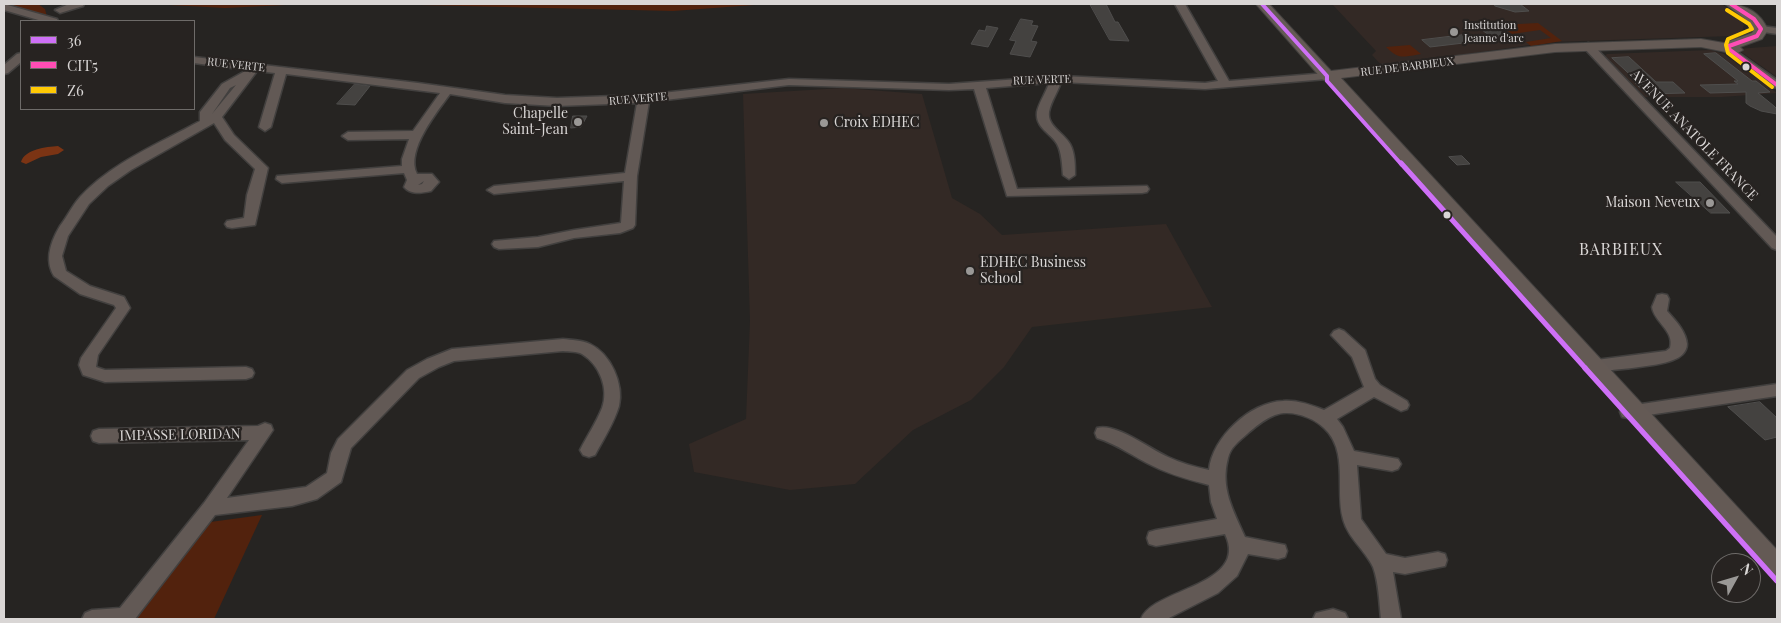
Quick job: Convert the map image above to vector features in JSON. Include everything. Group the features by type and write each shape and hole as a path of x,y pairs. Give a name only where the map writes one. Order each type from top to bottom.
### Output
{"main road":[{"path":"1262,4 1327,76 1335,80 1596,366 1632,412 1777,581"},
{"path":"1731,4 1754,19 1762,28 1757,36 1732,48"},
{"name":"RUE DE BARBIEUX","path":"1327,76 1555,48 1701,43 1732,48"},
{"path":"1327,76 1327,81 1333,88 1777,566"}],"street":[{"path":"63,20 59,7 79,4"},
{"path":"1180,4 1226,85"},
{"path":"4,7 50,20"},
{"path":"1762,28 1777,31"},
{"name":"AVENUE ANATOLE FRANCE","path":"1588,46 1777,245"},
{"path":"1732,48 1777,81"},
{"path":"1732,48 1777,85"},
{"path":"4,71 20,57"},
{"name":"RUE VERTE","path":"195,60 252,70 280,70 505,99 542,102 644,100 789,82 941,87 1056,78 1084,79"},
{"path":"246,374 105,376 89,371 87,364 90,356 118,318 123,308 119,301 85,290 59,273 55,256 61,236 84,201 126,167 211,120 252,70"},
{"path":"265,128 280,70"},
{"name":"RUE DE BARBIEUX","path":"1084,79 1178,85 1226,85 1327,76"},
{"path":"1056,78 1043,118 1048,127 1064,144 1069,175"},
{"path":"979,85 1012,193 1142,190"},
{"path":"282,179 410,175 409,153 417,136 447,91"},
{"path":"499,244 538,242 574,234 620,229 628,225 631,176 644,100"},
{"path":"211,120 262,168 254,195 250,222 232,224"},
{"path":"348,136 417,136"},
{"path":"494,190 631,176"},
{"path":"1596,366 1669,356 1677,352 1681,346 1679,339 1660,312 1659,307 1662,299"},
{"path":"1339,335 1359,354 1368,381 1374,388 1401,405"},
{"path":"92,619 124,618 210,508 311,494 335,477 344,444 413,374 452,355 563,345 584,348 598,358 608,375 613,393 610,408 589,450"},
{"path":"1325,418 1374,388"},
{"path":"1632,412 1777,390"},
{"path":"1154,618 1178,602 1206,590 1221,581 1238,558 1238,544 1220,502 1218,480 1220,454 1226,442 1265,412 1275,408 1291,407 1325,418 1340,436 1348,457 1352,519 1379,561 1384,575 1391,619"},
{"name":"IMPASSE LORIDAN","path":"99,436 262,432 210,508"},
{"path":"1103,433 1111,435 1161,462 1193,474 1218,480"},
{"path":"1348,457 1392,464"},
{"path":"1156,538 1229,526"},
{"path":"1238,544 1278,551"},
{"path":"1379,561 1405,566 1438,560"},
{"path":"1323,619 1338,619"}],"shaded area":[{"path":"4,4 38,4 45,9 47,17"},
{"path":"151,4 306,4 225,8"},
{"path":"378,4 768,4 673,11"},
{"path":"1332,4 1717,4 1723,5 1739,16 1744,25 1742,32 1732,36 1551,42 1382,66 1372,55 1376,51"},
{"path":"1538,23 1562,41 1531,46 1526,42 1551,38 1540,30 1512,34 1500,25"},
{"path":"1410,45 1421,54 1398,56 1386,47"},
{"path":"1777,46 1777,77 1737,49"},
{"path":"1711,50 1724,54 1777,93 1722,97 1645,97 1605,56 1607,54"},
{"name":"EDHEC Business School","path":"843,88 922,94 952,198 980,214 1002,235 1166,224 1212,307 1032,327 1004,367 971,400 913,430 855,484 790,490 694,472 689,444 746,419 750,321 743,94"},
{"path":"58,146 64,150 58,154 41,157 26,164 21,162 31,151"},
{"path":"262,515 214,619 134,619 145,598 203,523"}],"building":[{"path":"1090,4 1106,4 1115,22 1118,22 1129,41 1110,40"},
{"path":"1495,4 1520,4 1529,11 1515,12 1495,6"},
{"path":"1021,19 1033,21 1031,25 1038,26 1031,41 1037,42 1030,57 1010,54 1016,41 1010,40"},
{"path":"1488,21 1513,39 1496,40 1472,23"},
{"path":"987,26 998,28 988,47 971,44 979,30 985,31"},
{"path":"1463,35 1472,42 1430,47 1422,40"},
{"path":"1716,53 1752,81 1756,81 1770,92 1758,93 1777,109 1777,114 1761,111 1750,106 1746,103 1746,92 1710,93 1700,85 1738,84 1734,81 1738,81 1704,54"},
{"path":"1629,57 1656,82 1673,82 1685,93 1646,94 1635,83 1639,83 1612,58"},
{"path":"355,84 370,86 355,105 337,104"},
{"name":"Chapelle Saint-Jean","path":"573,116 587,116 581,127 571,128"},
{"path":"1462,156 1470,164 1457,165 1449,157"},
{"path":"1676,182 1700,182 1730,213 1711,213"},
{"path":"1760,402 1777,418 1777,437 1765,440 1728,407"}],"transit line":[{"name":"36","path":"1262,4 1327,76 1327,81 1333,88 1777,581"},
{"name":"CIT5","path":"1731,4 1754,19 1761,29"},
{"name":"Z6","path":"1727,10 1749,24 1752,29 1728,39 1726,45 1728,53 1772,87"},
{"name":"CIT5","path":"1729,49 1729,46 1757,36 1761,29"},
{"name":"CIT5","path":"1729,49 1777,85"}],"place":[{"name":"Institution Jeanne d'arc","path":"1454,32"},
{"name":"Chapelle Saint-Jean","path":"578,122"},
{"name":"Croix EDHEC","path":"824,123"},
{"name":"Maison Neveux","path":"1710,203"},
{"name":"EDHEC Business School","path":"970,271"}],"district":[{"name":"BARBIEUX","path":"1621,250"}]}
